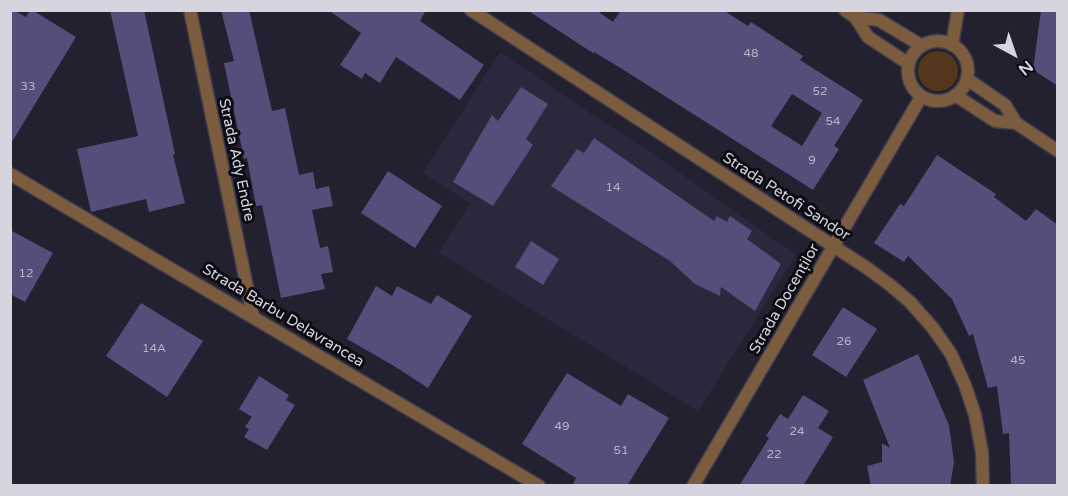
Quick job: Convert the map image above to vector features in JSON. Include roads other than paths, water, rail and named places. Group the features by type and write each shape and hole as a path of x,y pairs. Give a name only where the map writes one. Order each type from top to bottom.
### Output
{"street":[{"name":"Strada Ady Endre","path":"190,10 253,316"},
{"name":"Strada Petofi Sandor","path":"471,10 833,245 910,302 933,328 951,354 965,385 975,415 982,452 983,486"},
{"path":"952,45 958,10"},
{"path":"850,14 879,20 922,46"},
{"path":"850,14 868,37 909,64"},
{"path":"938,41 952,45 966,61 968,70 964,85 956,95 940,101 921,97 909,83 909,64 912,56 922,46 931,42 938,41"},
{"path":"967,79 1005,105 1016,123 1058,151"},
{"path":"956,95 995,121 1016,123"},
{"name":"Strada Docenților","path":"693,486 921,97"},
{"name":"Strada Barbu Delavrancea","path":"10,174 253,316 521,481 539,486"}]}
